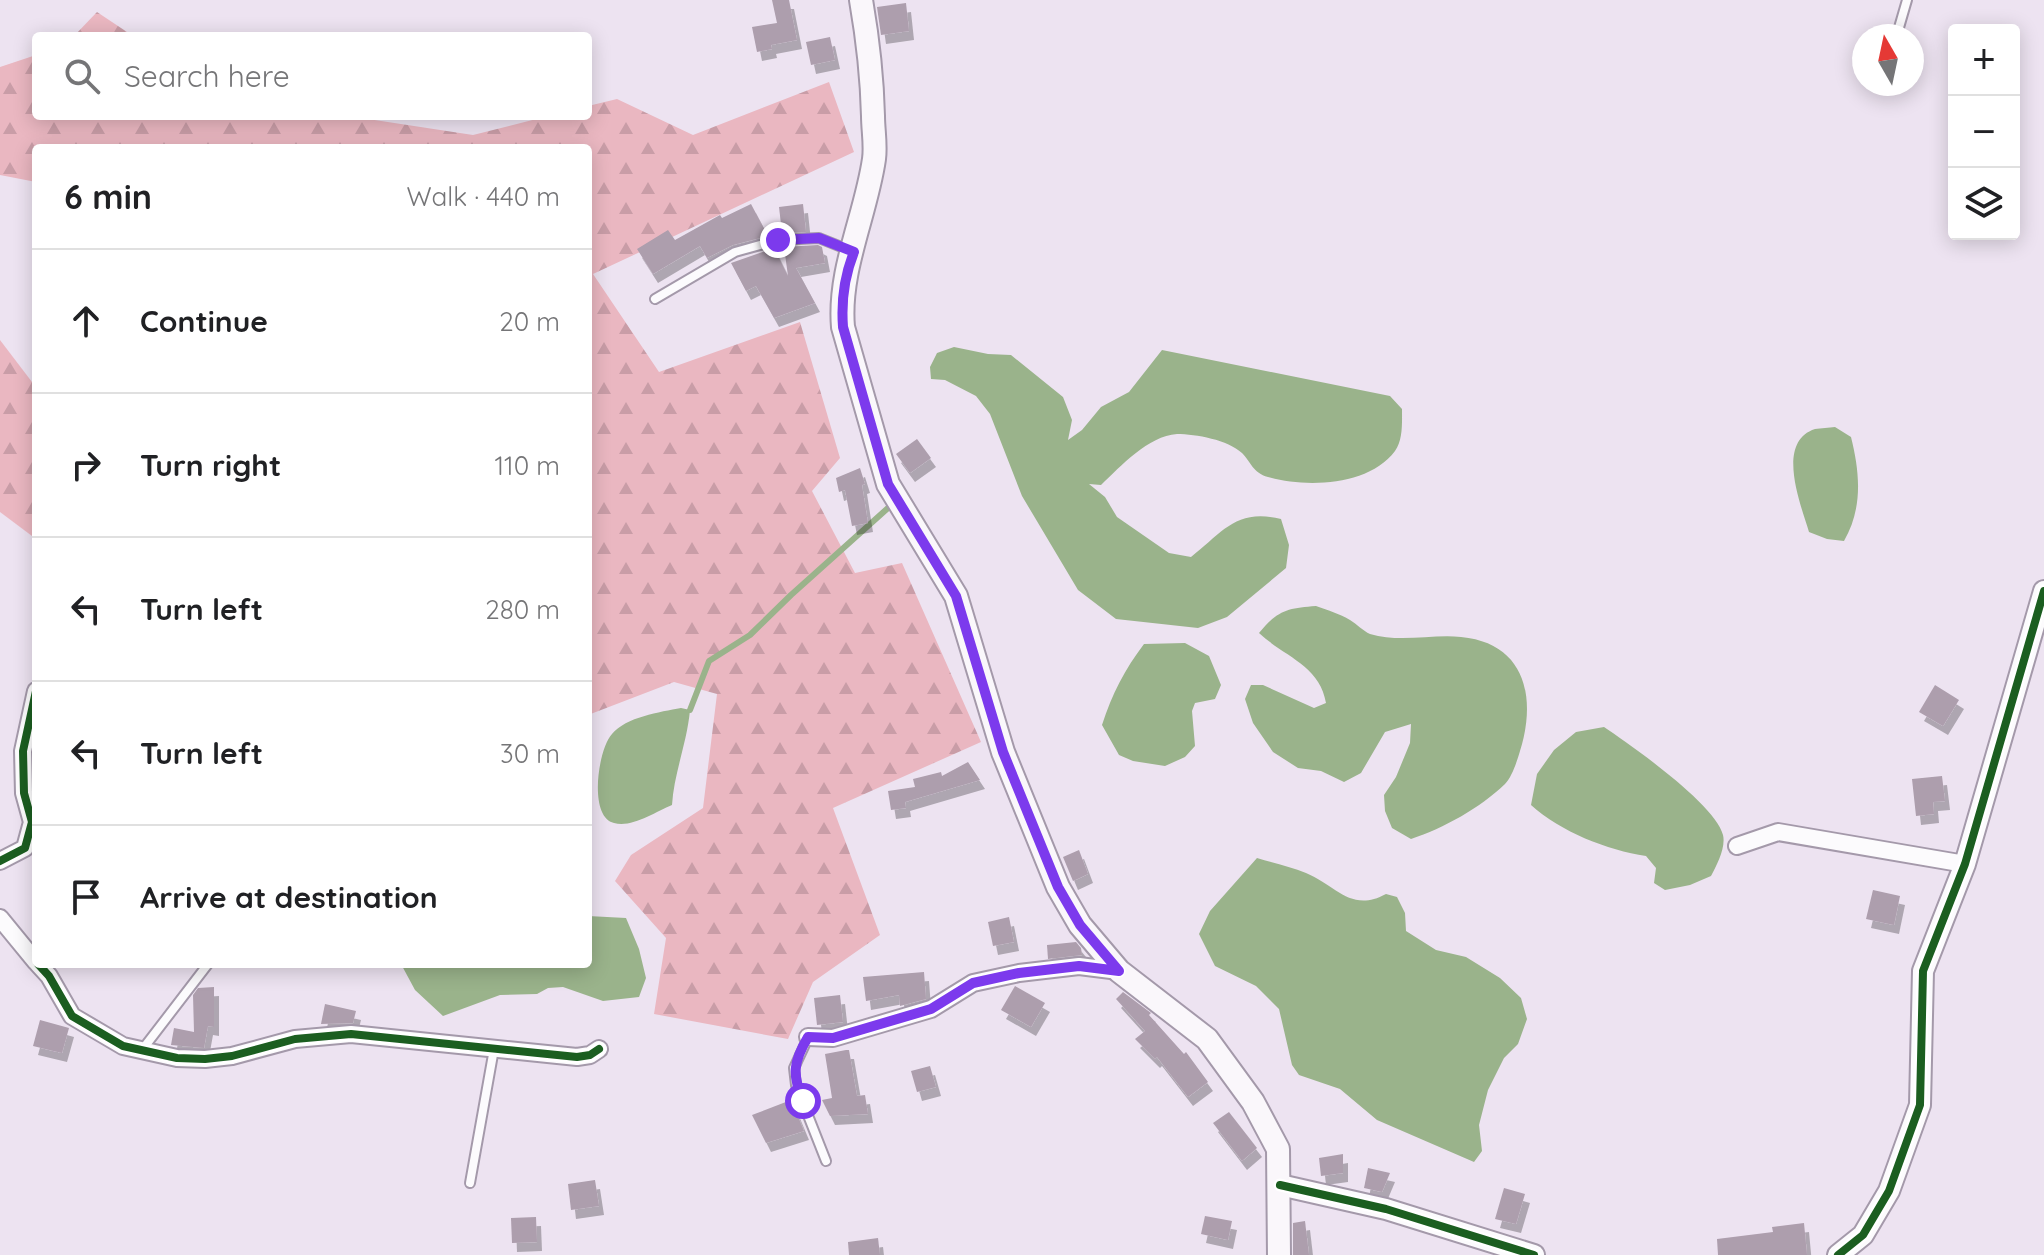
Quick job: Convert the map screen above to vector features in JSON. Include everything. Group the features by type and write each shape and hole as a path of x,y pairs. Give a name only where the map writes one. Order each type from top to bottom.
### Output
{"main road":[{"path":"861,0 871,52 874,157 854,252 846,270 841,304 843,327 888,484 956,596 1003,752 1058,887 1080,925 1119,971 1207,1039 1253,1102 1278,1149 1279,1255"}],"street":[{"path":"1838,1255 1863,1235 1889,1191 1920,1105 1923,971 1965,864 2044,591"},
{"path":"0,861 25,848 32,822 24,793 23,751 32,709"},
{"path":"1737,846 1778,832 1965,864"},
{"path":"0,918 32,957"},
{"path":"808,1037 833,1038 931,1009 973,983 1019,973 1079,966 1119,971"},
{"path":"42,968 72,1016 123,1046 177,1058 232,1056 295,1039 351,1034 577,1057 590,1055 599,1049"},
{"path":"1280,1185 1386,1209 1534,1255"}],"lane":[{"path":"1900,24 1907,0"},
{"path":"655,299 735,252 778,240 819,238 854,252"},
{"path":"141,1050 205,968"},
{"path":"808,1037 794,1068 796,1085 826,1161"},
{"path":"470,1183 494,1048"}],"green space":[{"path":"97,12 127,32 78,32"},
{"path":"32,56 32,120 375,120 473,135 532,120 592,120 592,105 617,99 693,135 829,82 854,152 593,274 659,372 800,322 840,458 812,491 855,573 902,563 981,742 833,808 880,935 813,982 788,1039 654,1014 666,938 615,881 631,855 703,808 717,694 674,682 592,713 592,144 32,144 32,181 0,175 0,67"},
{"path":"0,340 32,382 32,536 0,512"}],"shaded area":[{"path":"954,347 1011,355 1063,397 1072,420 1068,440 1082,430 1101,407 1129,392 1162,350 1390,396 1402,409 1401,437 1395,451 1384,463 1370,471 1353,478 1318,483 1263,475 1236,448 1202,437 1177,434 1145,446 1101,485 1089,484 1105,497 1117,517 1169,553 1191,557 1231,524 1252,517 1281,519 1289,545 1286,568 1227,617 1198,628 1116,619 1078,590 1022,496 990,414 976,396 945,380 931,379 930,367 937,353"},
{"path":"1835,427 1851,437 1858,477 1857,503 1844,541 1809,532 1794,475 1796,447 1803,436 1815,429"},
{"path":"1316,606 1346,618 1370,634 1393,638 1450,636 1483,641 1512,661 1521,676 1527,711 1520,751 1505,784 1461,816 1411,839 1392,828 1385,811 1384,795 1396,777 1410,743 1411,724 1385,732 1361,773 1344,782 1321,771 1298,768 1273,752 1253,723 1245,699 1251,685 1263,685 1314,708 1326,703 1316,679 1308,670 1259,633 1283,612"},
{"path":"1185,643 1209,656 1221,685 1215,699 1195,703 1192,711 1195,746 1185,757 1165,766 1133,761 1119,755 1102,725 1125,672 1144,644"},
{"path":"681,708 690,710 672,805 628,823 614,823 606,818 598,796 598,782 603,753 612,734 634,719"},
{"path":"1604,727 1671,776 1717,822 1723,835 1723,845 1711,876 1690,885 1665,890 1654,883 1656,868 1646,856 1585,838 1556,824 1531,805 1537,774 1554,750 1576,732"},
{"path":"1257,858 1306,873 1353,899 1363,901 1386,894 1397,897 1405,913 1406,931 1436,950 1466,957 1500,978 1521,998 1527,1019 1518,1044 1504,1058 1488,1090 1479,1125 1482,1151 1474,1162 1377,1120 1340,1089 1299,1075 1292,1065 1279,1009 1256,986 1215,966 1199,934 1210,911"},
{"path":"592,916 626,918 639,949 646,978 639,997 603,1001 563,987 548,988 537,994 500,995 443,1016 415,990 403,968 592,968"}],"building":[{"path":"772,0 789,0 797,40 771,45 772,49 757,52 752,27 777,23"},
{"path":"906,3 909,31 881,35 877,7"},
{"path":"830,37 835,60 811,65 806,42"},
{"path":"751,204 768,236 733,245 707,258 700,246 653,274 637,249 668,230 675,240 720,215 722,218"},
{"path":"803,204 806,232 782,233 779,207"},
{"path":"784,247 822,247 825,263 796,268 815,303 774,318 756,286 746,291 731,263 774,248 788,276"},
{"path":"917,439 931,458 910,473 896,454"},
{"path":"860,468 865,484 862,485 868,523 852,526 845,490 839,492 836,478"},
{"path":"1935,685 1959,700 1943,726 1919,712"},
{"path":"968,762 980,780 905,802 906,808 891,810 888,791 915,787 913,779 941,772 942,776"},
{"path":"1942,776 1945,801 1933,802 1934,814 1916,816 1912,779"},
{"path":"1079,850 1088,874 1073,881 1063,857"},
{"path":"1873,890 1900,896 1894,925 1866,919"},
{"path":"1009,917 1014,942 993,946 988,922"},
{"path":"1076,942 1082,955 1048,959 1047,945"},
{"path":"924,972 926,999 900,1006 899,995 866,1001 863,977"},
{"path":"1015,986 1045,1003 1031,1027 1001,1010"},
{"path":"214,987 214,1027 208,1026 204,1048 171,1045 174,1028 194,1032 193,995 198,988"},
{"path":"1123,992 1151,1013 1149,1015 1184,1054 1186,1052 1208,1082 1188,1097 1157,1057 1155,1059 1135,1039 1145,1031 1116,999"},
{"path":"840,995 843,1022 817,1025 814,998"},
{"path":"325,1004 356,1011 353,1023 321,1024"},
{"path":"40,1020 69,1028 62,1053 33,1046"},
{"path":"849,1050 857,1096 865,1095 868,1114 830,1116 822,1100 832,1098 825,1054"},
{"path":"930,1066 936,1087 917,1092 911,1071"},
{"path":"791,1100 804,1131 766,1143 752,1115"},
{"path":"1229,1112 1257,1148 1242,1161 1213,1123"},
{"path":"1343,1154 1343,1173 1321,1176 1319,1158"},
{"path":"1368,1168 1390,1173 1382,1192 1364,1188"},
{"path":"595,1180 599,1206 571,1210 568,1184"},
{"path":"1504,1188 1525,1194 1516,1224 1495,1219"},
{"path":"1205,1216 1232,1221 1228,1240 1201,1234"},
{"path":"536,1217 537,1242 512,1243 511,1218"},
{"path":"1305,1221 1309,1255 1293,1255 1293,1223"},
{"path":"1804,1223 1807,1255 1718,1255 1717,1239 1773,1232 1772,1227"},
{"path":"878,1238 880,1255 849,1255 848,1242"}],"waterway":[{"path":"690,710 709,661 750,635 888,508"}],"cycle path":[{"path":"1838,1255 1863,1235 1889,1191 1920,1105 1923,971 1965,864 2044,591"},
{"path":"32,709 23,751 24,793 32,822"},
{"path":"0,861 25,848 32,822"},
{"path":"808,1037 833,1038 931,1009 973,983 1019,973 1079,966 1119,971"},
{"path":"42,968 72,1016 123,1046 177,1058 232,1056 295,1039 351,1034 577,1057 590,1055 599,1049"},
{"path":"1280,1185 1386,1209 1534,1255"}],"route":[{"path":"778,240 819,238 854,252 846,270 841,304 843,327 888,484 956,596 1003,752 1058,887 1080,925 1119,971 1079,966 1019,973 973,983 931,1009 833,1038 808,1037 794,1068 796,1085 803,1101"}]}
